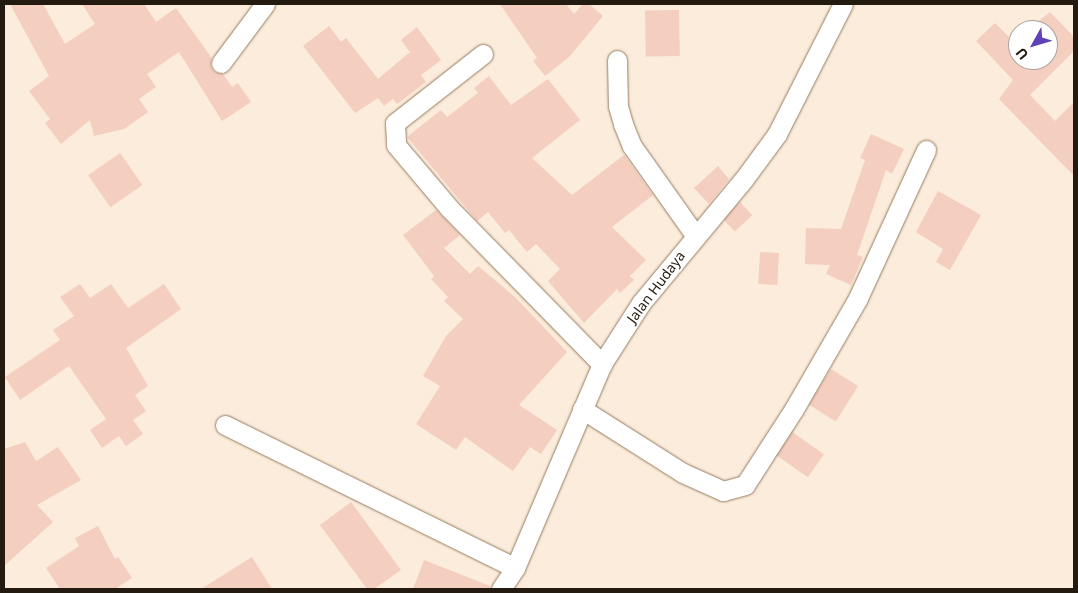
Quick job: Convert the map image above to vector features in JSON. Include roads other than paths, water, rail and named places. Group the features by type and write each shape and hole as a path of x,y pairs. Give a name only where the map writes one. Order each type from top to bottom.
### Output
{"street":[{"name":"Jalan Hudaya","path":"501,589 515,568 602,364 641,303 695,235 744,179 777,134 843,4"},
{"path":"221,63 257,7"},
{"path":"483,54 395,123 396,145 449,208 602,364"},
{"path":"617,60 618,106 632,146 695,235"},
{"path":"582,409 683,473 723,491 745,485 794,409 858,298 926,150"},
{"path":"225,426 515,568"}]}
